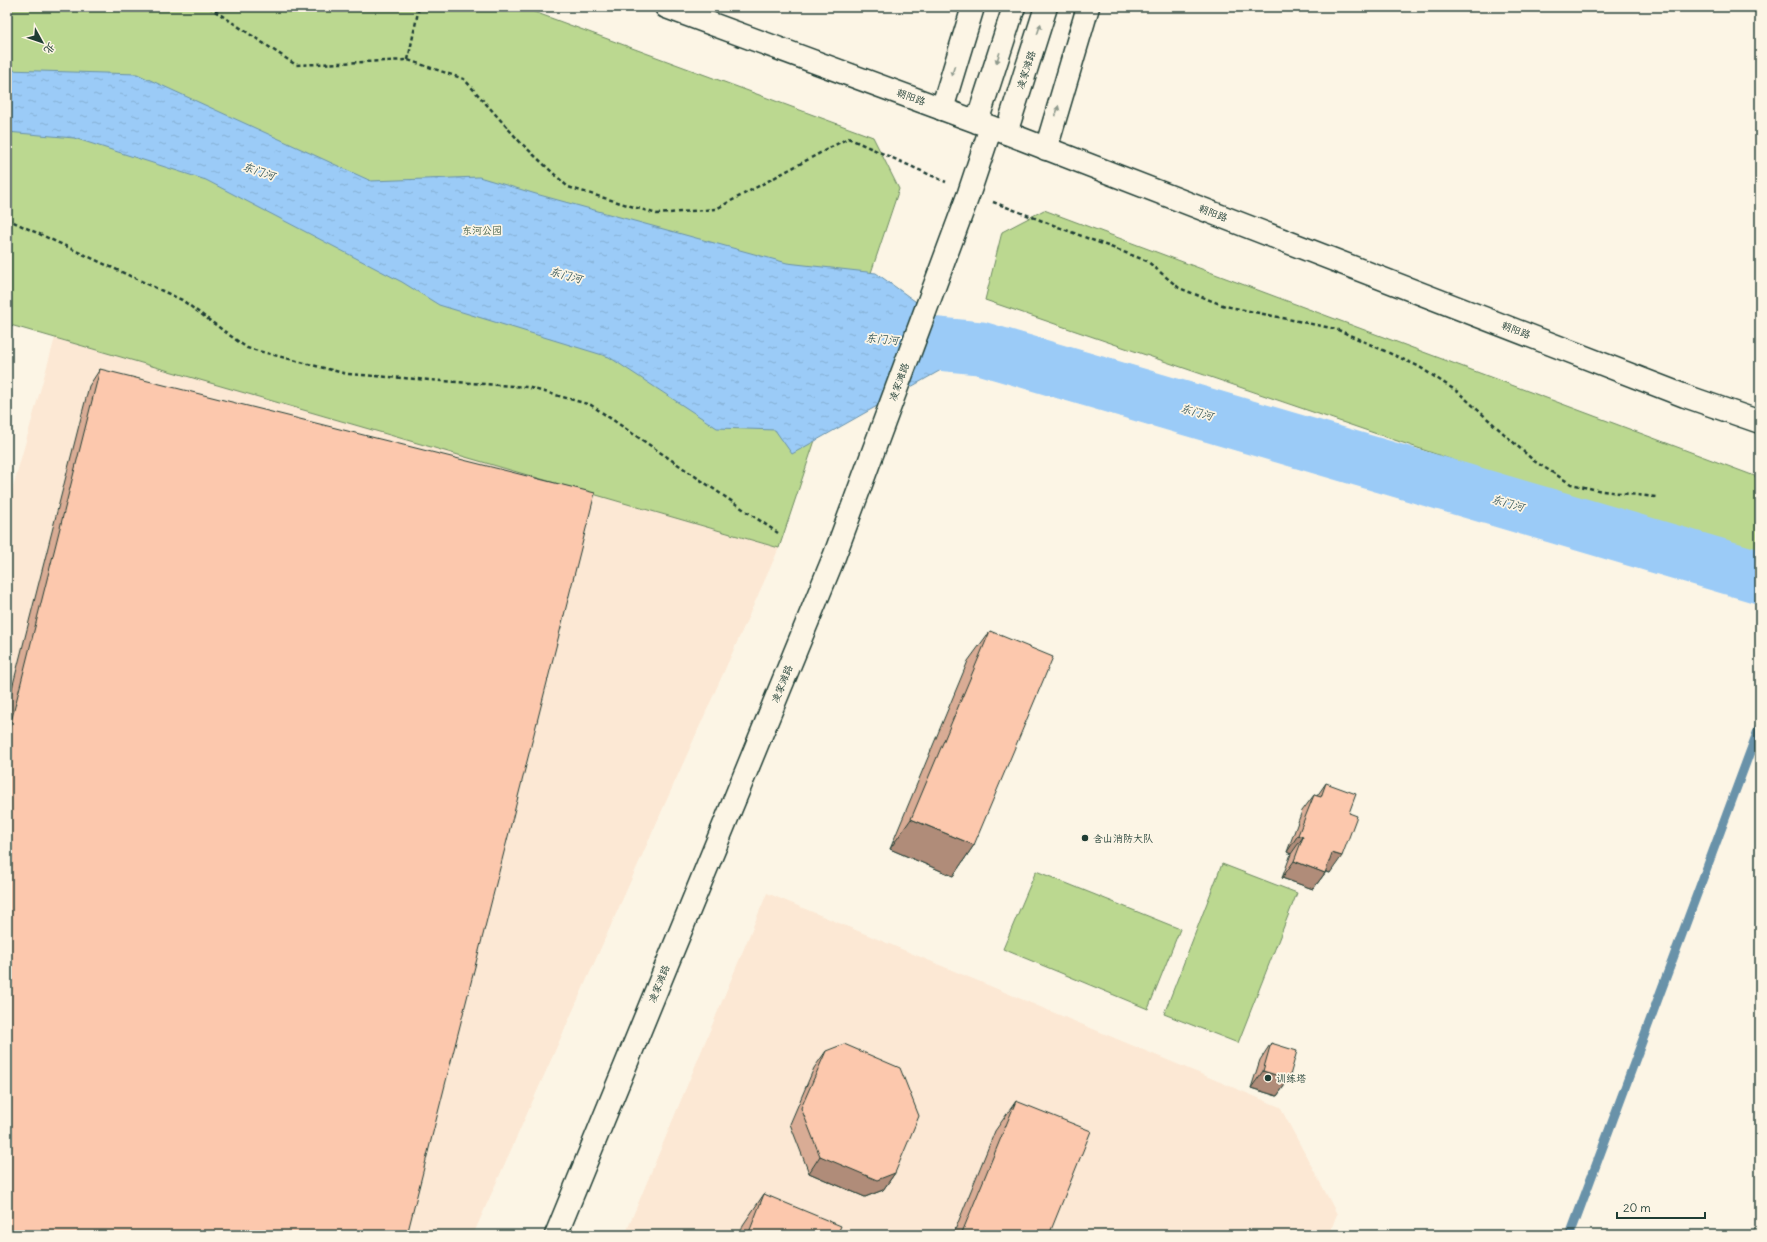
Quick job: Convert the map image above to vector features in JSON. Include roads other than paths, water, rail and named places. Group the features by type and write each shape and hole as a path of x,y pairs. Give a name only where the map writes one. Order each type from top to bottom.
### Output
{"main road":[{"name":"朝阳路","path":"666,7 942,109 1685,396 1760,422"},
{"path":"942,109 973,7"},
{"name":"凌家滩路","path":"991,128 1014,7"},
{"name":"凌家滩路","path":"556,1235 852,510 933,287 969,193 991,128 1046,7"},
{"path":"1046,149 1088,7"}],"water":[{"path":"7,70 137,74 371,181 479,177 787,263 876,273 980,348 792,454 775,430 717,428 609,357 439,305 402,282 206,180 74,138 7,132"}],"waterway":[{"name":"东门河","path":"907,341 980,348 1760,577"},
{"path":"1570,1235 1760,725"}],"place":[{"name":"含山消防大队","path":"1085,838"},
{"name":"训练塔","path":"1268,1078"}],"park label":[{"name":"东河公园","path":"482,230"}]}
